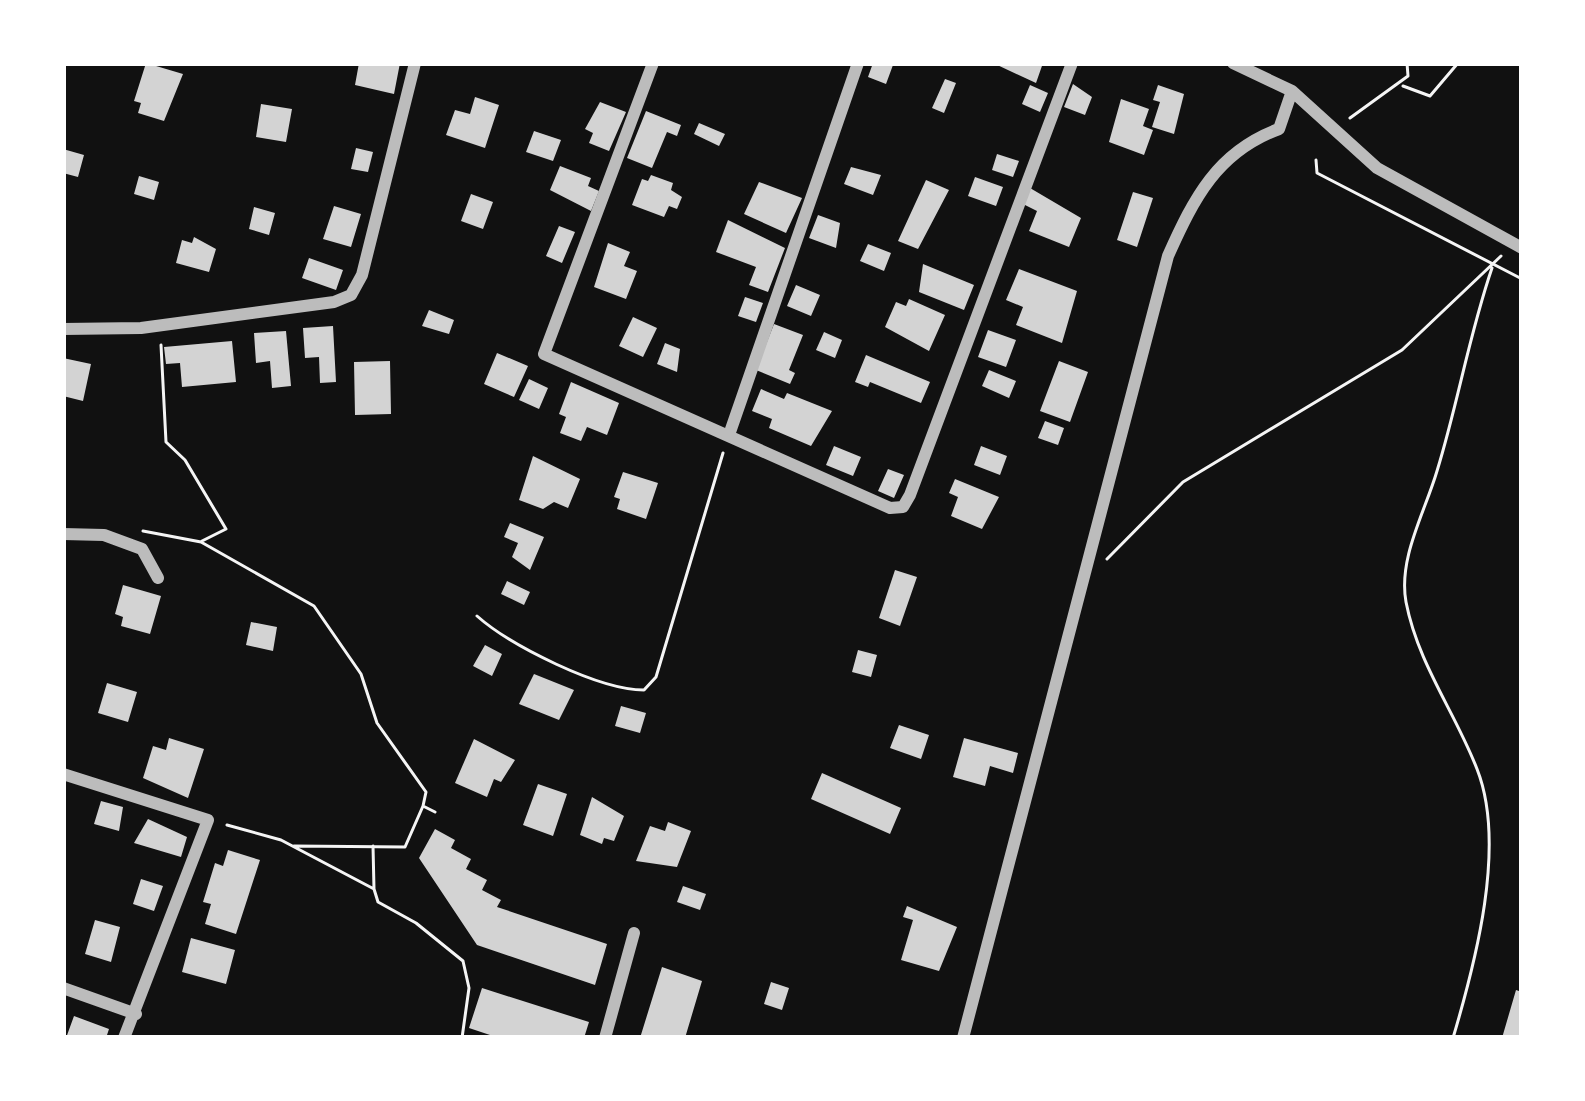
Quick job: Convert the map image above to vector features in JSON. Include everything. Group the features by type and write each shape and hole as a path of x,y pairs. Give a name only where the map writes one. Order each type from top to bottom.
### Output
{"street":[{"path":"63,329 161,325 334,302 351,295 362,274 415,63"},
{"path":"653,63 544,354 890,508 903,506 1072,63"},
{"path":"729,435 858,63"},
{"path":"1233,63 1292,92 1377,168 1517,245"},
{"path":"963,1038 1168,256 1210,175 1249,140 1279,129 1292,92"},
{"path":"63,534 104,535 142,549 158,578"},
{"path":"63,775 208,820 124,1038"},
{"path":"605,1038 634,933"},
{"path":"63,988 136,1014"}],"path":[{"path":"1333,128 1401,86 1408,76 1407,63"},
{"path":"1401,86 1430,96 1458,63"},
{"path":"1316,160 1317,173 1522,279"},
{"path":"1085,582 1184,482 1402,350 1517,245"},
{"path":"1453,1038 1479,949 1487,839 1479,773 1432,681 1406,601 1405,568 1493,266"},
{"path":"161,325 166,442 185,460 226,529 200,542"},
{"path":"477,616 577,672 624,690 644,690 656,677 729,435"},
{"path":"123,542 147,529 200,542 314,606 361,674 377,724 426,792 405,847 292,846"},
{"path":"423,806 435,812"},
{"path":"208,820 292,846 374,890"},
{"path":"373,844 378,902 416,923 463,962 469,988 462,1038"}],"building":[{"path":"146,63 183,74 164,121 138,113 141,103 134,101"},
{"path":"359,63 400,63 394,94 355,85"},
{"path":"873,63 893,65 886,84 868,77"},
{"path":"993,63 1043,63 1036,83"},
{"path":"945,79 956,83 944,113 932,108"},
{"path":"1073,84 1092,97 1085,115 1064,107"},
{"path":"1030,85 1048,93 1040,112 1022,104"},
{"path":"1158,85 1184,94 1174,134 1152,127 1160,102 1153,100"},
{"path":"475,97 499,105 485,148 446,135 455,110 470,114"},
{"path":"1121,99 1149,109 1143,126 1153,130 1144,155 1109,142"},
{"path":"600,102 626,112 609,151 589,143 593,133 585,129"},
{"path":"261,104 292,109 286,142 256,137"},
{"path":"646,111 681,125 677,136 667,132 652,168 627,158"},
{"path":"699,123 725,134 719,146 694,134"},
{"path":"534,131 561,140 553,161 526,152"},
{"path":"356,148 373,152 368,172 351,169"},
{"path":"63,149 84,155 78,177 63,173"},
{"path":"997,154 1019,161 1013,177 992,170"},
{"path":"560,166 591,178 588,186 599,191 591,211 550,190"},
{"path":"851,167 881,175 873,195 844,184"},
{"path":"651,175 673,183 671,190 682,197 677,209 669,206 664,217 632,205 642,179 648,181"},
{"path":"139,176 159,182 154,200 134,194"},
{"path":"975,177 1003,187 996,206 968,196"},
{"path":"926,180 949,190 918,249 898,241"},
{"path":"759,182 802,198 786,233 744,214"},
{"path":"1030,188 1081,218 1069,247 1029,231 1037,211 1023,204"},
{"path":"1133,192 1153,198 1137,247 1117,240"},
{"path":"471,194 493,202 483,229 461,221"},
{"path":"334,206 361,214 351,247 323,239"},
{"path":"254,207 275,213 269,235 249,229"},
{"path":"818,215 840,223 836,248 809,238"},
{"path":"728,220 785,248 768,292 749,285 756,267 716,252"},
{"path":"559,226 575,232 562,263 546,256"},
{"path":"194,237 216,249 209,272 176,263 182,240 192,243"},
{"path":"608,243 630,252 624,266 637,271 626,299 594,287"},
{"path":"868,244 891,253 884,271 860,261"},
{"path":"309,258 343,270 336,290 302,278"},
{"path":"923,264 974,285 964,310 919,292"},
{"path":"1019,269 1077,291 1062,343 1016,325 1023,307 1006,300"},
{"path":"796,285 820,295 811,316 787,306"},
{"path":"745,297 763,303 756,322 738,316"},
{"path":"909,299 945,315 929,351 885,327 896,302 906,306"},
{"path":"429,310 454,320 449,334 422,326"},
{"path":"633,317 657,328 643,357 619,346"},
{"path":"774,324 803,335 789,370 795,373 790,384 756,370"},
{"path":"333,326 336,382 320,383 319,357 305,358 303,328"},
{"path":"988,330 1016,340 1006,367 978,357"},
{"path":"286,331 291,386 272,388 270,361 256,363 254,333"},
{"path":"824,332 842,340 835,358 816,350"},
{"path":"232,341 236,382 182,387 180,363 166,364 164,347"},
{"path":"665,343 680,349 677,372 657,364"},
{"path":"497,353 528,366 514,397 484,384"},
{"path":"866,355 930,382 921,403 870,382 868,387 855,382"},
{"path":"63,358 91,364 83,401 63,396"},
{"path":"390,361 391,414 355,415 354,362"},
{"path":"1059,361 1088,372 1070,422 1040,411"},
{"path":"989,370 1016,381 1009,398 982,386"},
{"path":"529,379 548,388 539,409 519,400"},
{"path":"571,382 619,403 607,435 587,427 581,441 560,433 566,417 559,414"},
{"path":"761,389 784,399 787,393 832,411 811,446 769,428 772,419 752,411"},
{"path":"1045,421 1064,428 1058,445 1038,438"},
{"path":"834,446 861,457 853,476 826,465"},
{"path":"981,446 1007,456 1000,475 974,465"},
{"path":"533,456 580,479 568,508 554,502 543,509 519,500"},
{"path":"888,469 904,475 894,498 878,491"},
{"path":"623,472 658,483 646,519 617,509 620,499 614,497"},
{"path":"955,479 999,497 982,529 951,516 958,497 949,493"},
{"path":"510,523 544,537 530,570 512,557 518,543 504,537"},
{"path":"895,570 917,577 900,626 879,618"},
{"path":"507,581 530,592 524,605 501,594"},
{"path":"123,585 161,596 150,634 121,626 123,617 115,614"},
{"path":"251,622 277,627 273,651 246,645"},
{"path":"485,645 502,654 492,676 473,666"},
{"path":"858,650 877,655 871,677 852,672"},
{"path":"534,674 574,690 559,720 519,704"},
{"path":"107,683 137,692 128,722 98,713"},
{"path":"621,706 646,713 640,733 615,726"},
{"path":"899,725 929,735 921,759 890,748"},
{"path":"169,738 204,749 188,798 143,778 153,746 166,750"},
{"path":"964,738 1018,753 1013,773 990,766 985,786 953,777"},
{"path":"474,739 515,760 501,782 494,779 487,797 455,783"},
{"path":"822,773 901,808 890,834 811,799"},
{"path":"538,784 567,794 553,836 523,825"},
{"path":"592,797 624,816 614,841 604,838 602,844 580,835"},
{"path":"101,801 123,807 119,831 94,824"},
{"path":"148,819 187,837 181,857 134,843"},
{"path":"668,822 691,831 677,867 636,861 650,826 665,831"},
{"path":"435,829 455,840 451,848 471,859 466,869 487,880 482,890 501,900 497,907 607,944 595,985 477,945 419,858"},
{"path":"228,850 260,860 236,934 205,924 211,904 203,902 215,863 223,866"},
{"path":"141,879 163,886 154,911 133,904"},
{"path":"683,886 706,894 700,910 677,902"},
{"path":"907,906 957,927 939,971 901,960 913,920 903,917"},
{"path":"95,920 120,927 111,962 85,954"},
{"path":"191,938 235,950 226,984 182,972"},
{"path":"662,967 702,981 685,1038 640,1038"},
{"path":"771,982 789,988 782,1010 764,1004"},
{"path":"482,988 589,1022 584,1038 499,1038 469,1028"},
{"path":"1516,990 1522,992 1522,1038 1502,1038"},
{"path":"74,1016 109,1029 106,1038 66,1038"}]}
